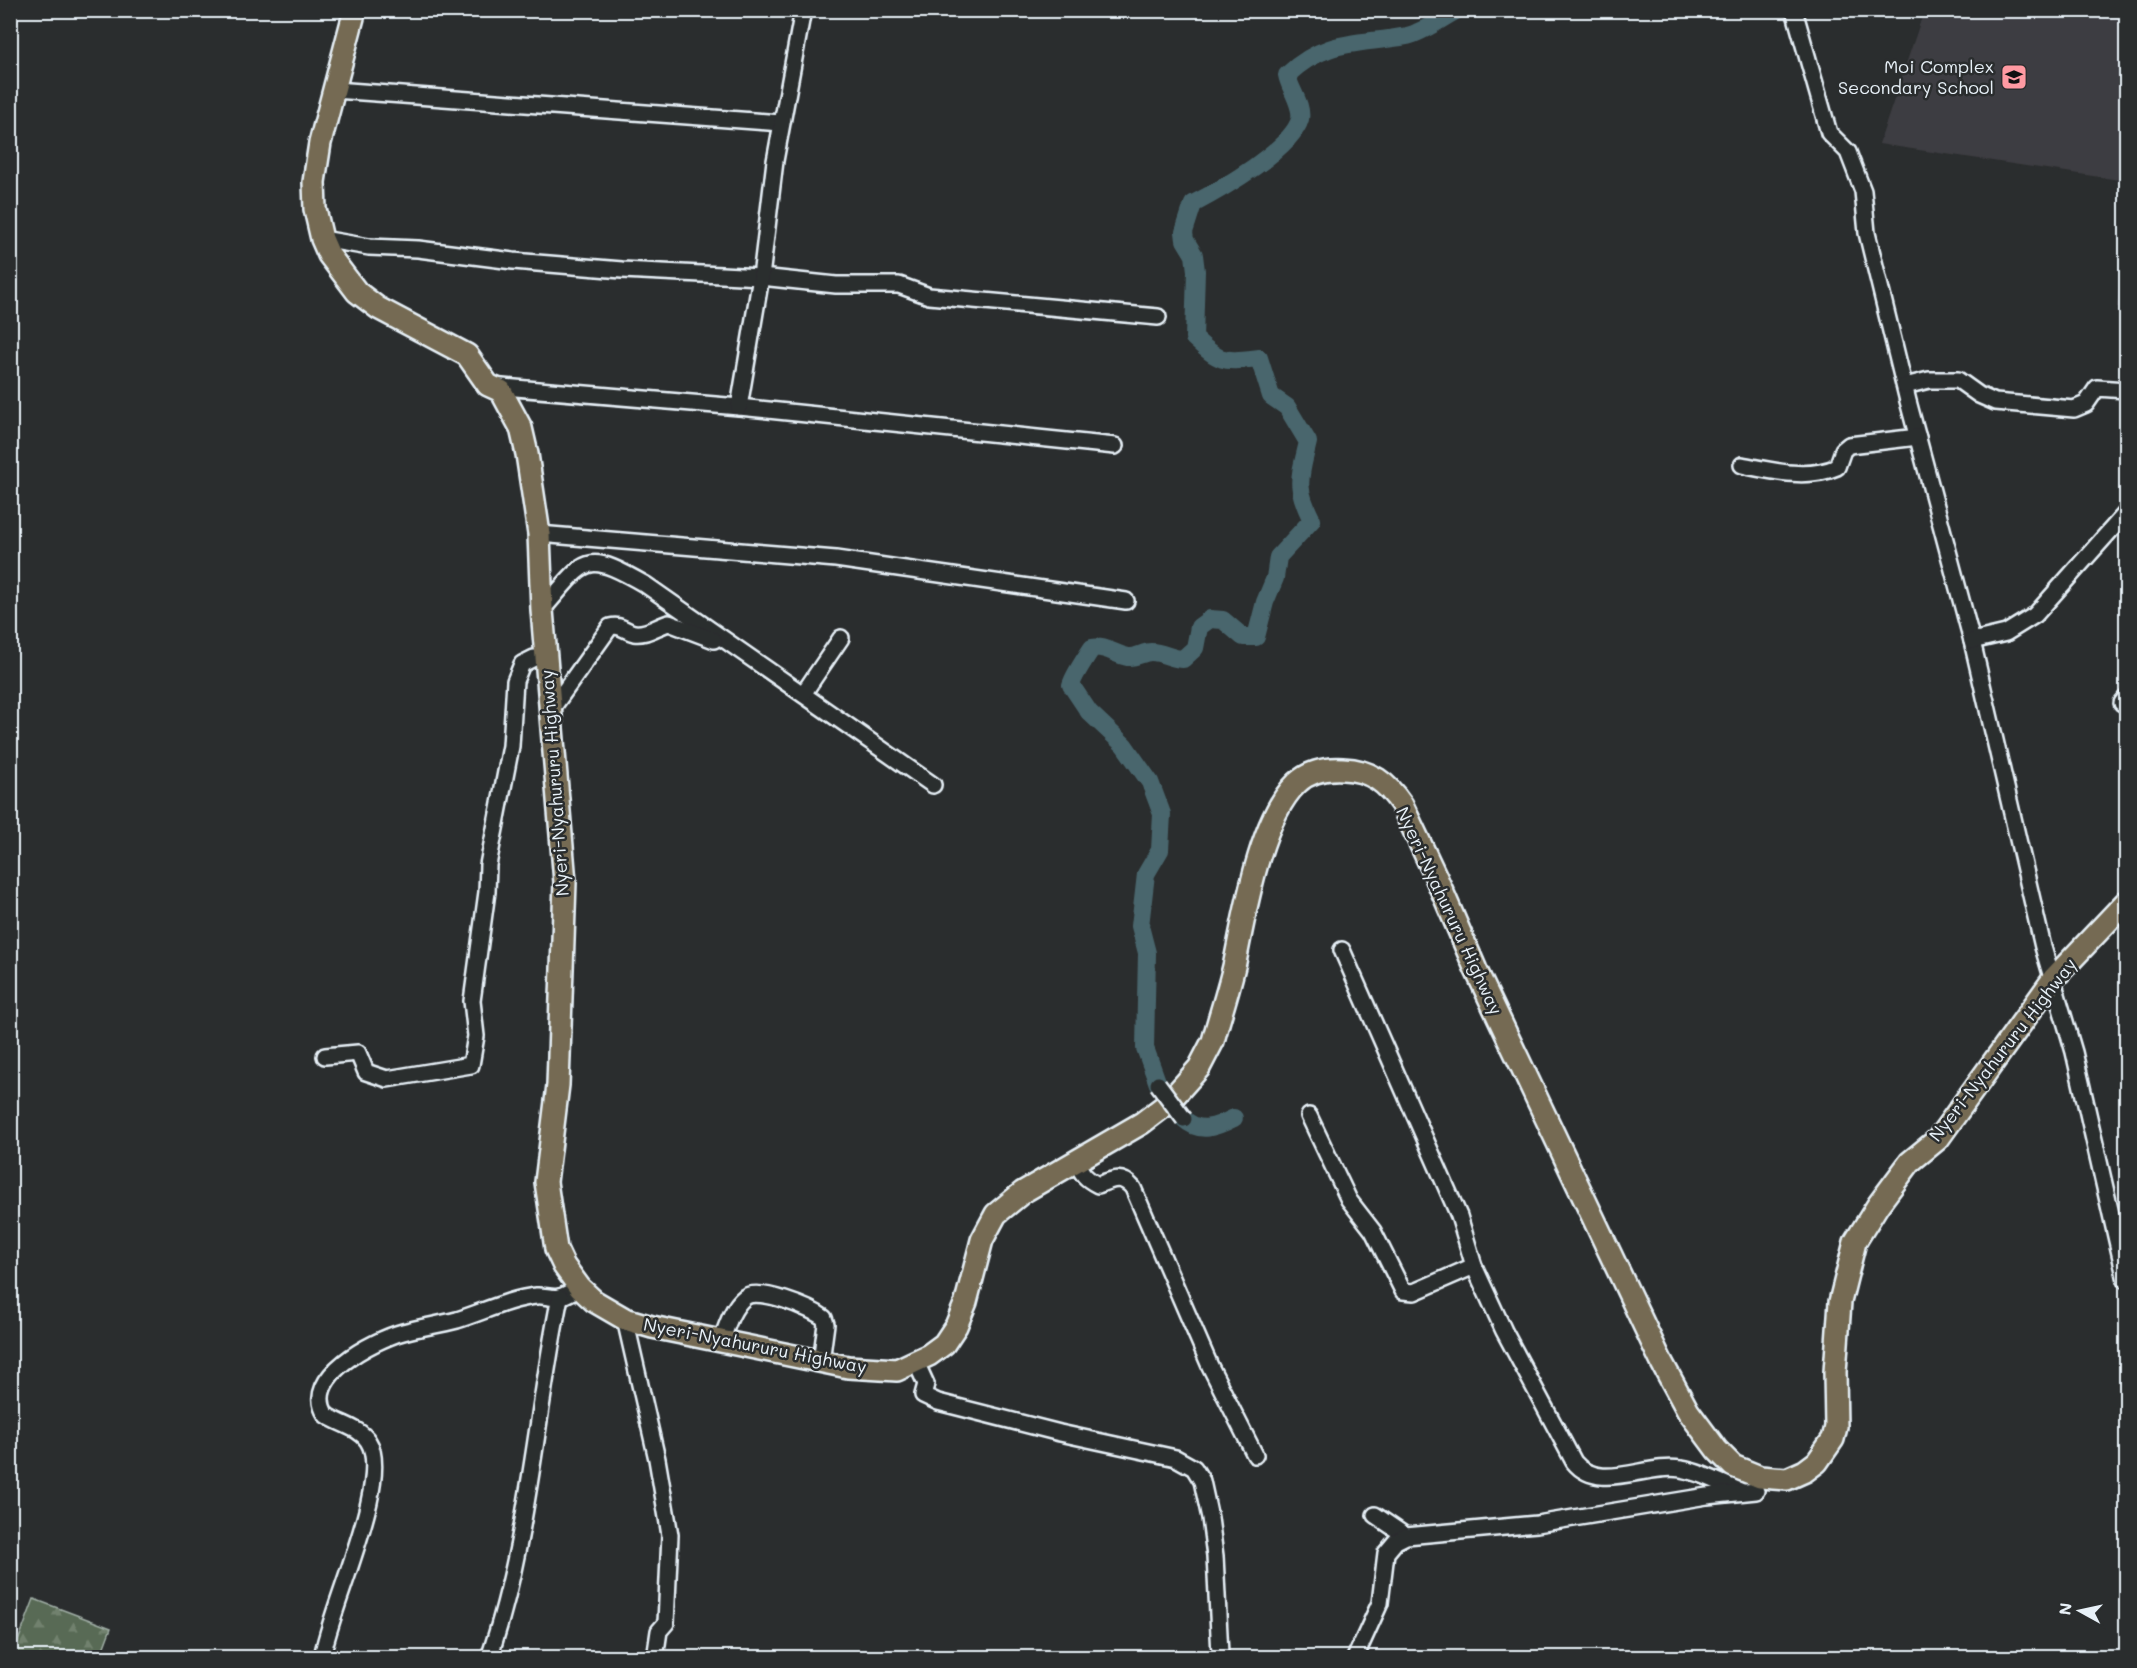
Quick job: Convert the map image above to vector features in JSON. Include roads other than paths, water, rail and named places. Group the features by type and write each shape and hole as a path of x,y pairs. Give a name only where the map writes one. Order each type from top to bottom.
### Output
{"highway":[{"name":"Nyeri-Nyahururu Highway","path":"355,10 320,143 314,182 315,209 322,239 329,255 357,292 378,308 467,355 488,385 501,391 521,428 539,534 542,610 565,882 558,1085 546,1182 556,1249 564,1266 580,1288 594,1301 625,1319 721,1342 868,1370 897,1370 916,1362 944,1344 956,1326 966,1302 982,1240 996,1214 1023,1192 1151,1116 1184,1088 1199,1068 1213,1041 1263,844 1293,789 1309,775 1321,770 1354,769 1372,775 1390,788 1417,834 1476,970 1661,1361 1688,1411 1717,1450 1733,1466 1760,1477 1787,1479 1817,1462 1833,1439 1837,1409 1835,1372 1840,1302 1855,1242 1878,1205 1910,1162 1938,1139 2054,978 2127,902"}],"street":[{"path":"739,407 761,277 781,123 803,10"},
{"path":"1794,10 1829,133 1848,152 1863,191 1867,233 1972,641 2043,947 2054,978 2127,1280"},
{"path":"335,90 781,123"},
{"path":"322,239 369,247 418,249 513,261 761,277 836,285 898,285 929,296 1158,317"},
{"path":"1905,386 1929,380 1958,380 1979,395 1995,402 2074,410 2086,404 2097,388 2127,390"},
{"path":"488,385 739,407 1115,446"},
{"path":"1742,465 1775,472 1828,470 1839,465 1843,450 1849,445 1918,437"},
{"path":"1972,641 2006,633 2035,615 2127,513"},
{"path":"539,534 836,559 1126,601"},
{"path":"542,610 583,566 600,562 646,585 933,785"},
{"path":"551,710 610,627 616,625 633,633 645,633 669,623 739,650"},
{"path":"803,694 841,638"},
{"path":"325,1056 358,1053 366,1072 387,1079 471,1065 476,1036 472,1001 487,892 488,865 512,746 515,681 522,664 534,658 547,658"},
{"path":"1342,950 1459,1215 1474,1266 1504,1331 1581,1470 1597,1476 1679,1468 1749,1491 1538,1524 1406,1536 1395,1541 1386,1554 1380,1603 1355,1658"},
{"path":"1158,1084 1184,1119"},
{"path":"1309,1116 1349,1200 1373,1231 1403,1291 1414,1292 1474,1266"},
{"path":"1077,1161 1081,1174 1098,1185 1116,1178 1126,1181 1133,1188 1210,1366 1255,1455"},
{"path":"322,1658 330,1620 372,1496 375,1465 370,1444 365,1437 326,1415 322,1410 320,1396 325,1384 348,1359 366,1347 402,1332 455,1320 537,1296 560,1297 580,1288"},
{"path":"721,1342 729,1320 744,1298 753,1294 767,1296 809,1309 824,1317 826,1324 821,1362"},
{"path":"489,1658 502,1618 523,1526 547,1360 560,1297"},
{"path":"625,1319 657,1459 670,1535 666,1623 659,1631 655,1658"},
{"path":"916,1362 926,1384 923,1395 938,1402 1048,1431 1176,1458 1194,1468 1202,1480 1210,1518 1215,1556 1220,1656"},
{"path":"1375,1515 1406,1536"}],"waterway":[{"path":"1158,1084 1145,1048 1147,953 1140,926 1146,874 1160,850 1162,814 1150,782 1124,745 1089,712 1071,685 1092,648 1101,648 1128,657 1151,652 1183,659 1195,648 1199,627 1210,619 1223,620 1243,637 1256,637 1265,602 1275,578 1278,557 1312,520 1306,508 1300,481 1308,442 1287,407 1271,396 1259,358 1223,359 1210,352 1194,338 1196,271 1194,255 1185,240 1184,232 1193,204 1254,168 1284,143 1294,131 1300,114 1298,102 1287,75 1301,63 1329,49 1344,45 1413,34 1457,10"},
{"path":"1184,1119 1190,1124 1208,1128 1234,1118"}],"place":[{"name":"Moi Complex Secondary School","path":"2014,77"}]}
